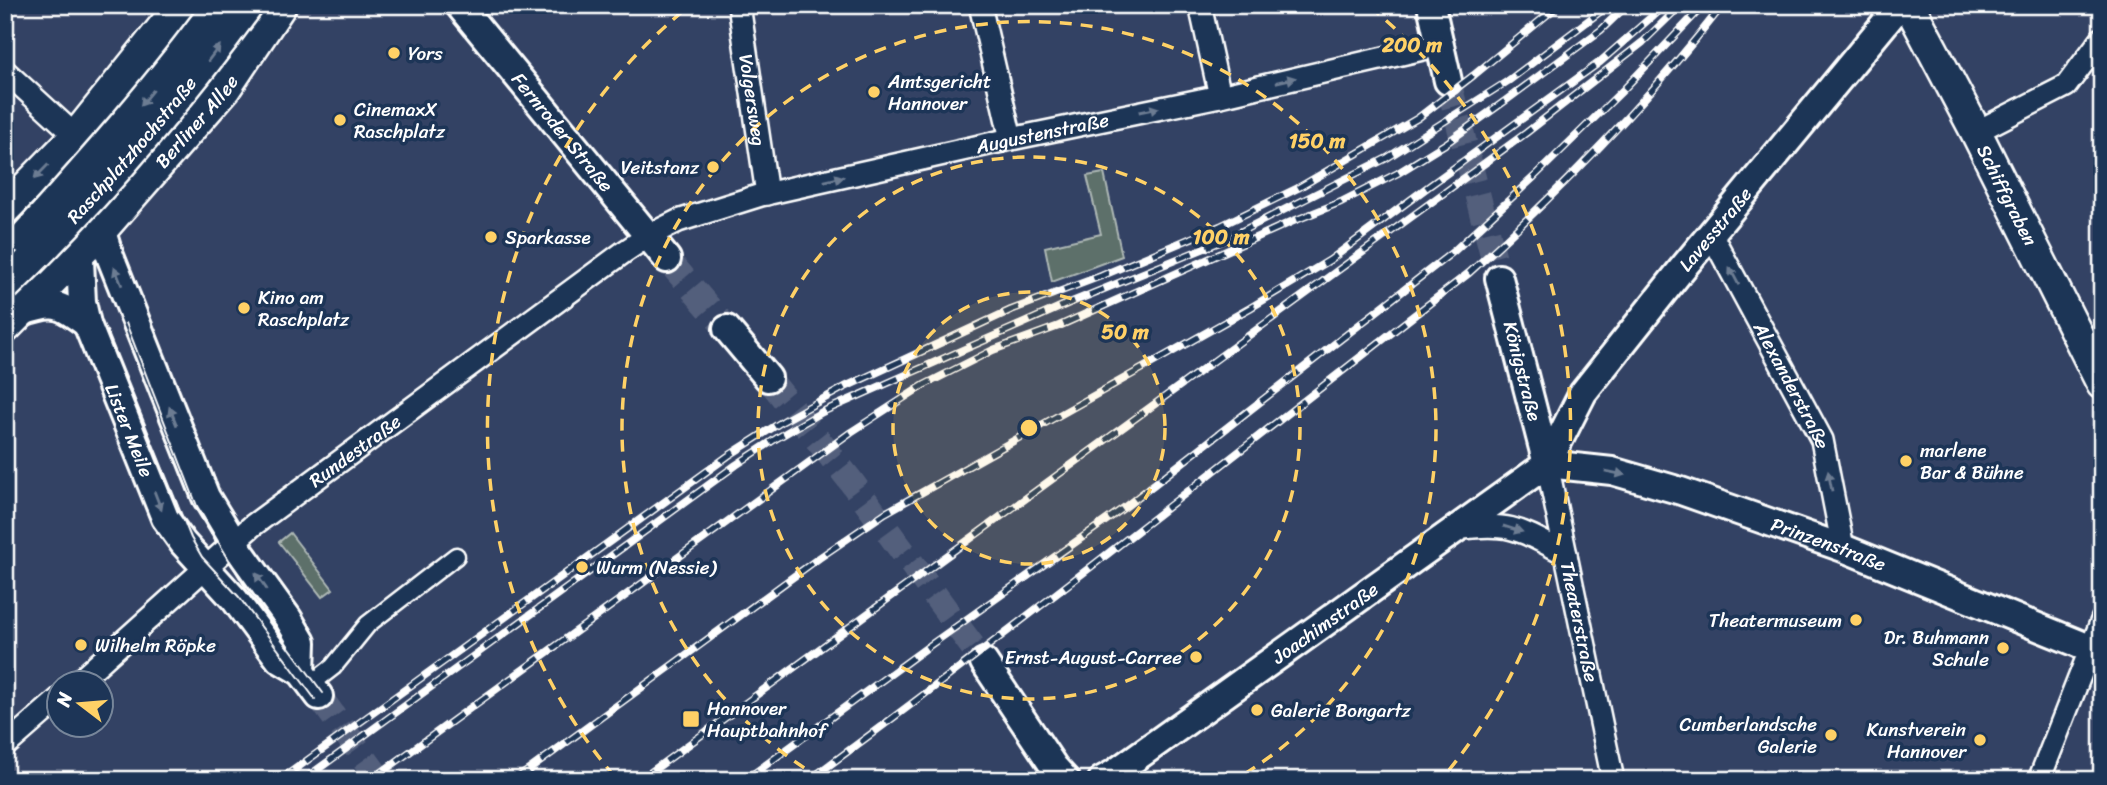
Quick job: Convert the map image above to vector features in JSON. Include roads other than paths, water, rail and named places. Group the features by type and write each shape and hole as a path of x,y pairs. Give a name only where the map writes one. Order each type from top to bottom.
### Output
{"main road":[{"path":"5,209 76,136 181,5"},
{"name":"Raschplatzhochstraße","path":"5,256 104,150 189,47 219,5"},
{"name":"Raschplatzhochstraße","path":"5,286 124,161 208,60 248,5"},
{"name":"Berliner Allee","path":"13,320 101,231 225,89 281,5"},
{"name":"Schiffgraben","path":"1909,5 2095,353 2102,384"}],"street":[{"name":"Fernroder Straße","path":"459,5 667,259"},
{"name":"Volgersweg","path":"739,5 767,194"},
{"path":"980,5 1011,139"},
{"path":"1199,5 1220,96"},
{"path":"1431,5 1448,82"},
{"name":"Lavesstraße","path":"1547,464 1583,393 1900,5"},
{"path":"1976,132 2066,86 2102,38"},
{"name":"Augustenstraße","path":"648,236 678,221 767,194 1011,139 1220,96 1440,45"},
{"path":"5,71 76,136 101,231 206,497 302,642 310,684 333,667 368,624 456,556"},
{"name":"Lister Meile","path":"76,136 79,254 82,302 87,324 165,518 183,543 235,600 279,659 310,684"},
{"name":"Alexanderstraße","path":"1712,234 1822,440 1843,548"},
{"name":"Rundestraße","path":"91,670 205,567 280,505 648,236"},
{"name":"Königstraße","path":"1499,278 1547,464"},
{"path":"13,320 46,304 68,310 87,324"},
{"path":"727,329 768,378"},
{"name":"Joachimstraße","path":"1102,780 1547,464"},
{"name":"Prinzenstraße","path":"1547,464 1612,471 1669,487 1843,548 2096,651"},
{"name":"Theaterstraße","path":"1547,464 1614,780"},
{"path":"1455,530 1491,525 1515,528 1566,554"},
{"path":"2039,780 2096,651 2102,620"},
{"path":"984,662 1054,767 1066,780"},
{"path":"5,746 46,710"}],"tunnel":[{"path":"1448,81 1499,278"},
{"path":"667,259 727,329"},
{"path":"768,378 850,480 984,662"},
{"path":"319,696 380,780"}],"tram line":[{"path":"126,323 197,506 247,590 323,693"},
{"path":"107,331 191,538 202,557 239,597 315,699"}],"railway":[{"path":"280,780 728,456 783,421 845,387 1011,310 1220,226 1298,188 1418,118 1559,5"},
{"path":"303,780 777,438 822,412 1067,304 1222,241 1387,158 1508,81 1609,5"},
{"path":"371,780 851,432 924,385 993,350 1059,326 1341,202 1398,173 1445,144 1505,101 1601,30 1627,5"},
{"path":"515,780 819,558 885,513 1250,308 1330,260 1600,62 1665,5"},
{"path":"640,780 1526,133 1643,42 1681,5"},
{"path":"745,780 1125,507 1454,251 1624,89 1704,5"},
{"path":"809,780 1058,592 1469,273 1602,145 1723,5"}],"place":[{"name":"Yors","path":"394,53"},
{"name":"Amtsgericht Hannover","path":"874,92"},
{"name":"CinemaxX Raschplatz","path":"340,120"},
{"name":"Veitstanz","path":"713,167"},
{"name":"Sparkasse","path":"491,237"},
{"name":"Kino am Raschplatz","path":"244,308"},
{"name":"marlene Bar & Bühne","path":"1906,461"},
{"name":"Wurm (Nessie)","path":"582,567"},
{"name":"Theatermuseum","path":"1856,620"},
{"name":"Wilhelm Röpke","path":"81,645"},
{"name":"Dr. Buhmann Schule","path":"2003,648"},
{"name":"Ernst-August-Carree","path":"1196,657"},
{"name":"Galerie Bongartz","path":"1257,710"},
{"name":"Hannover Hauptbahnhof","path":"691,719"},
{"name":"Cumberlandsche Galerie","path":"1831,735"},
{"name":"Kunstverein Hannover","path":"1980,740"}]}
